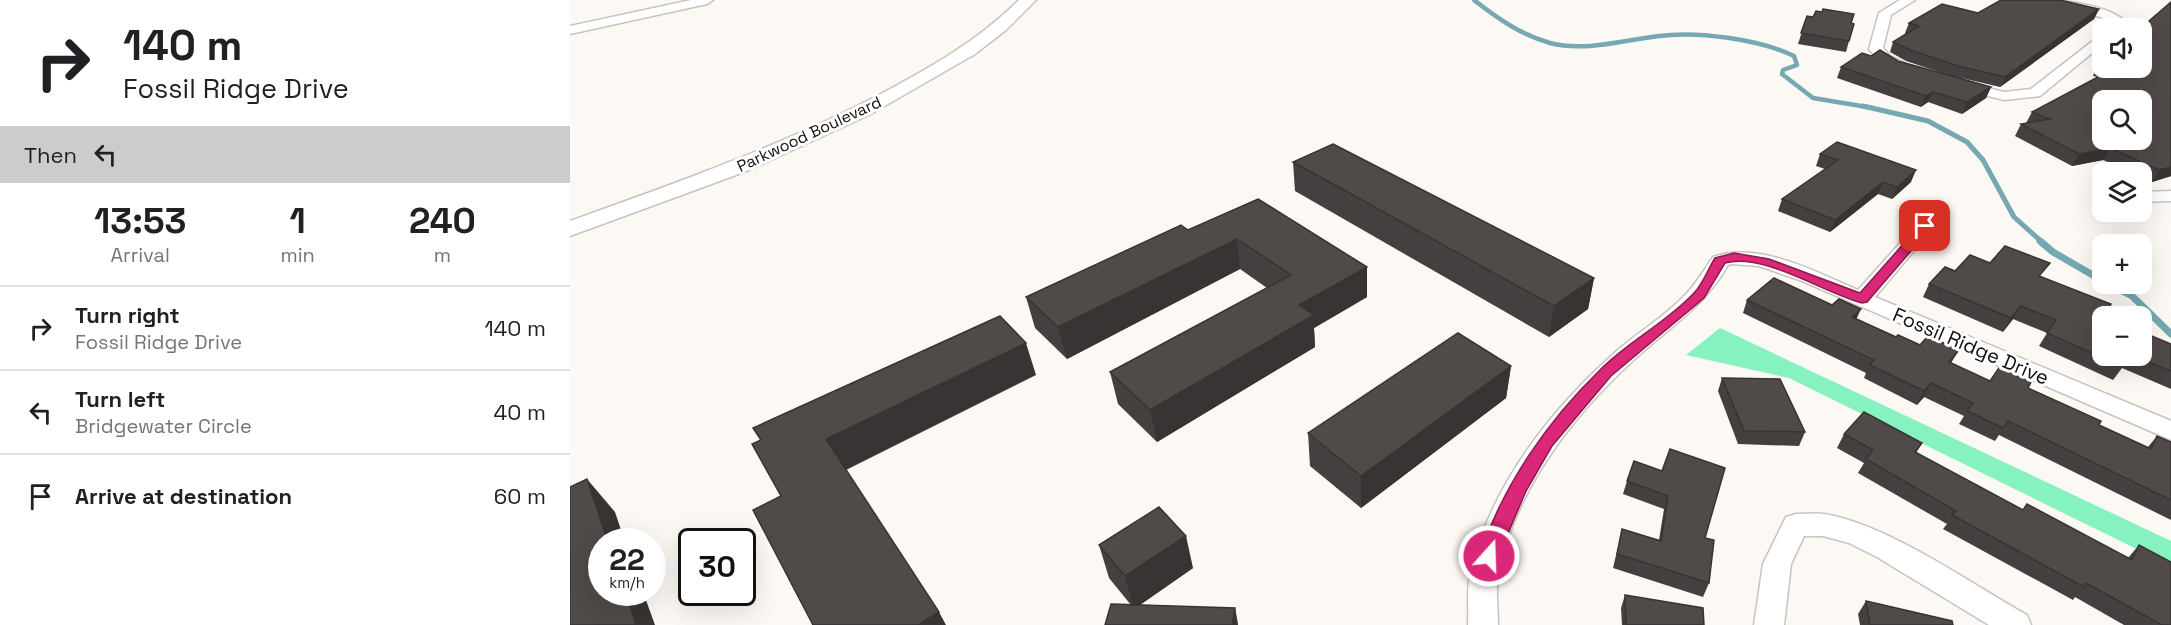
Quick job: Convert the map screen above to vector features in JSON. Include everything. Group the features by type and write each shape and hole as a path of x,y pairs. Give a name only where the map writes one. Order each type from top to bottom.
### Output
{"main road":[{"name":"Parkwood Boulevard","path":"570,229 730,170 846,120 959,56 991,34 1028,0"}],"street":[{"path":"570,30 707,0"},
{"path":"1909,0 1885,13 1876,49 1885,59 1911,70"},
{"path":"2047,0 2098,18"},
{"path":"1943,80 1993,94 2015,96 2040,91 2092,46"},
{"path":"2152,197 2171,196"},
{"path":"1862,299 1925,226"},
{"name":"Fossil Ridge Drive","path":"1483,625 1484,573 1494,540 1518,489 1546,442 1606,372 1691,303 1710,282 1720,261 1734,257 1788,269 2171,431"},
{"path":"1769,625 1777,564 1796,525 1823,525 1856,534 1887,549 2016,625"}],"green space":[{"path":"1720,328 2171,541 2171,566 1789,378 1686,355"}],"building":[{"path":"2001,0 2060,0 2099,9 2005,77 1958,66 1893,42 1919,26 1909,23 1942,4 1978,13"},
{"path":"2171,2 2171,167 2159,170 2152,167 2152,162 2141,162 2114,150 2152,150 2152,90 2092,90 2092,150 2100,150 2079,154 2021,124 2050,119 2032,112 2096,78 2152,78 2152,18"},
{"path":"1823,9 1854,14 1851,23 1854,24 1849,41 1801,33 1807,16 1813,17 1816,11 1822,12"},
{"path":"1880,50 1898,61 1991,87 1967,102 1933,92 1926,96 1841,67 1862,53 1871,56"},
{"path":"1837,142 1916,170 1897,187 1883,182 1835,220 1782,199 1838,160 1820,154"},
{"path":"1333,144 1594,278 1554,306 1293,162"},
{"path":"1258,199 1367,267 1299,305 1314,315 1150,410 1110,372 1291,275 1237,239 1058,327 1026,297 1181,225 1188,230"},
{"path":"2005,246 2050,263 2039,276 2111,304 2110,306 2092,306 2092,353 2047,333 2056,320 2021,306 2011,318 1929,284 1945,267 1955,271 1970,255 1990,263"},
{"path":"1774,278 1832,305 1839,299 1861,309 1852,317 1896,337 1898,335 1920,345 1928,336 1959,350 1949,362 1990,381 1999,368 2031,382 2028,388 2101,421 2099,425 2151,449 2157,436 2171,442 2171,500 2008,421 2003,428 1967,411 1973,403 1931,383 1924,391 1870,365 1874,360 1747,300"},
{"path":"1000,316 1026,343 826,439 939,612 918,625 813,625 753,510 781,496 752,444 761,440 753,428"},
{"path":"1458,333 1511,366 1361,476 1308,433"},
{"path":"2152,336 2171,344 2171,371 2152,364"},
{"path":"1722,378 1780,379 1805,432 1744,431"},
{"path":"1864,412 1922,443 1915,452 2023,510 2027,504 2132,560 2139,545 2171,562 2171,625 2162,625 2086,583 2084,587 1952,515 1956,511 1866,459 1873,450 1844,434"},
{"path":"1670,449 1725,468 1705,538 1714,540 1709,583 1617,554 1622,529 1661,541 1668,496 1627,481 1634,461 1662,471"},
{"path":"587,479 603,528 588,528 588,606 630,606 636,625 570,625 570,487"},
{"path":"1159,507 1186,536 1125,576 1099,545"},
{"path":"1625,595 1703,608 1704,625 1626,625"},
{"path":"1866,601 1952,621 1953,625 1870,625"},
{"path":"1111,604 1235,608 1232,625 1105,625"}],"waterway":[{"path":"1474,0 1519,31 1550,43 1591,46 1659,36 1691,35 1728,38 1763,45 1794,56 1797,65 1783,70 1782,74 1813,98 1868,107"},
{"path":"1863,106 1868,107"},
{"path":"1868,107 1873,108"},
{"path":"1868,107 1928,121 1967,142 1983,160 2014,217 2042,242"},
{"path":"2040,241 2053,252 2092,275"},
{"path":"2128,294 2171,334"}],"route":[{"path":"1489,556 1518,489 1546,442 1606,372 1700,295 1710,282 1720,261 1734,257 1769,263 1862,299 1925,226"}]}
